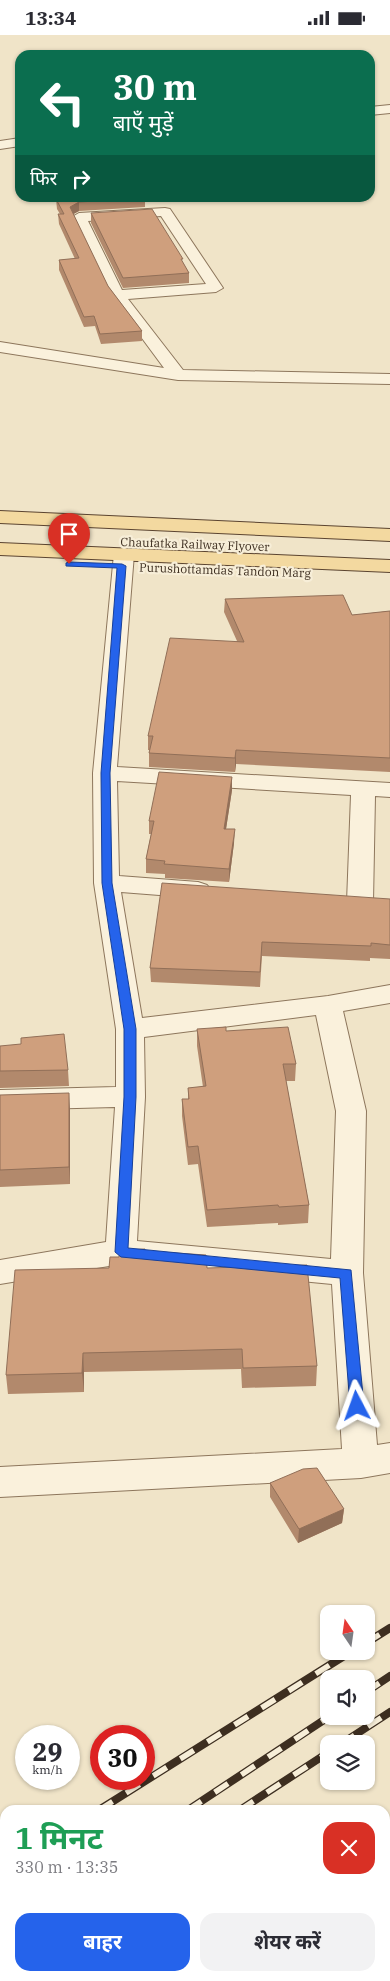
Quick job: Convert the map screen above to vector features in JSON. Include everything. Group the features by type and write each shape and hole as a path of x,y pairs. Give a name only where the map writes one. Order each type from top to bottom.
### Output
{"main road":[{"path":"0,517 390,535"},
{"name":"Chaufatka Railway Flyover","path":"0,536 390,553"},
{"path":"0,549 123,560 390,566"},
{"name":"Purushottamdas Tandon Marg","path":"0,562 123,560 390,577"}],"street":[{"path":"375,110 390,109"},
{"path":"0,145 15,143"},
{"path":"117,295 216,288 165,212 79,217 117,295 178,375"},
{"path":"0,347 178,375 390,379"},
{"path":"121,1252 130,1097 130,1029 107,883 106,773 123,560"},
{"path":"106,773 390,790"},
{"path":"361,902 363,788"},
{"path":"107,883 224,892"},
{"path":"130,1029 328,1005 390,994"},
{"path":"0,1481 376,1460 347,1273 351,1111 328,1005"},
{"path":"0,1100 130,1097"},
{"path":"0,1272 121,1252 347,1273"}],"building":[{"path":"58,202 79,202 70,207 108,286 142,331 100,334 94,316 84,317 59,260 79,258 58,214 64,214"},
{"path":"152,209 183,259 181,259 189,273 123,278 91,213"},
{"path":"343,595 352,615 390,611 390,758 236,750 235,758 149,753 153,736 148,736 170,638 244,642 225,599"},
{"path":"159,772 232,777 224,829 235,829 229,869 164,864 165,861 146,859 154,821 149,821"},
{"path":"162,883 390,899 390,945 371,943 371,946 262,942 260,972 150,968"},
{"path":"226,1027 226,1031 288,1027 296,1064 283,1064 309,1205 279,1207 278,1205 207,1210 198,1146 188,1147 182,1099 189,1099 188,1088 206,1086 197,1029"},
{"path":"64,1034 68,1070 0,1071 0,1046 21,1044 21,1038"},
{"path":"69,1093 69,1167 0,1170 0,1095"},
{"path":"145,1249 145,1251 206,1255 207,1268 307,1265 317,1366 243,1368 242,1349 83,1353 82,1373 6,1375 15,1270 109,1268 110,1257 119,1257 120,1250"},
{"path":"317,1468 344,1509 299,1529 270,1483 303,1469"}],"railway":[{"path":"375,1637 390,1628"},
{"path":"107,1805 338,1660"},
{"path":"375,1686 390,1676"},
{"path":"355,1735 390,1712"},
{"path":"196,1805 320,1723"},
{"path":"248,1805 320,1758"}],"route":[{"path":"69,564 122,566 106,773 107,883 130,1029 130,1097 121,1252 242,1265 347,1273 357,1406"}]}
